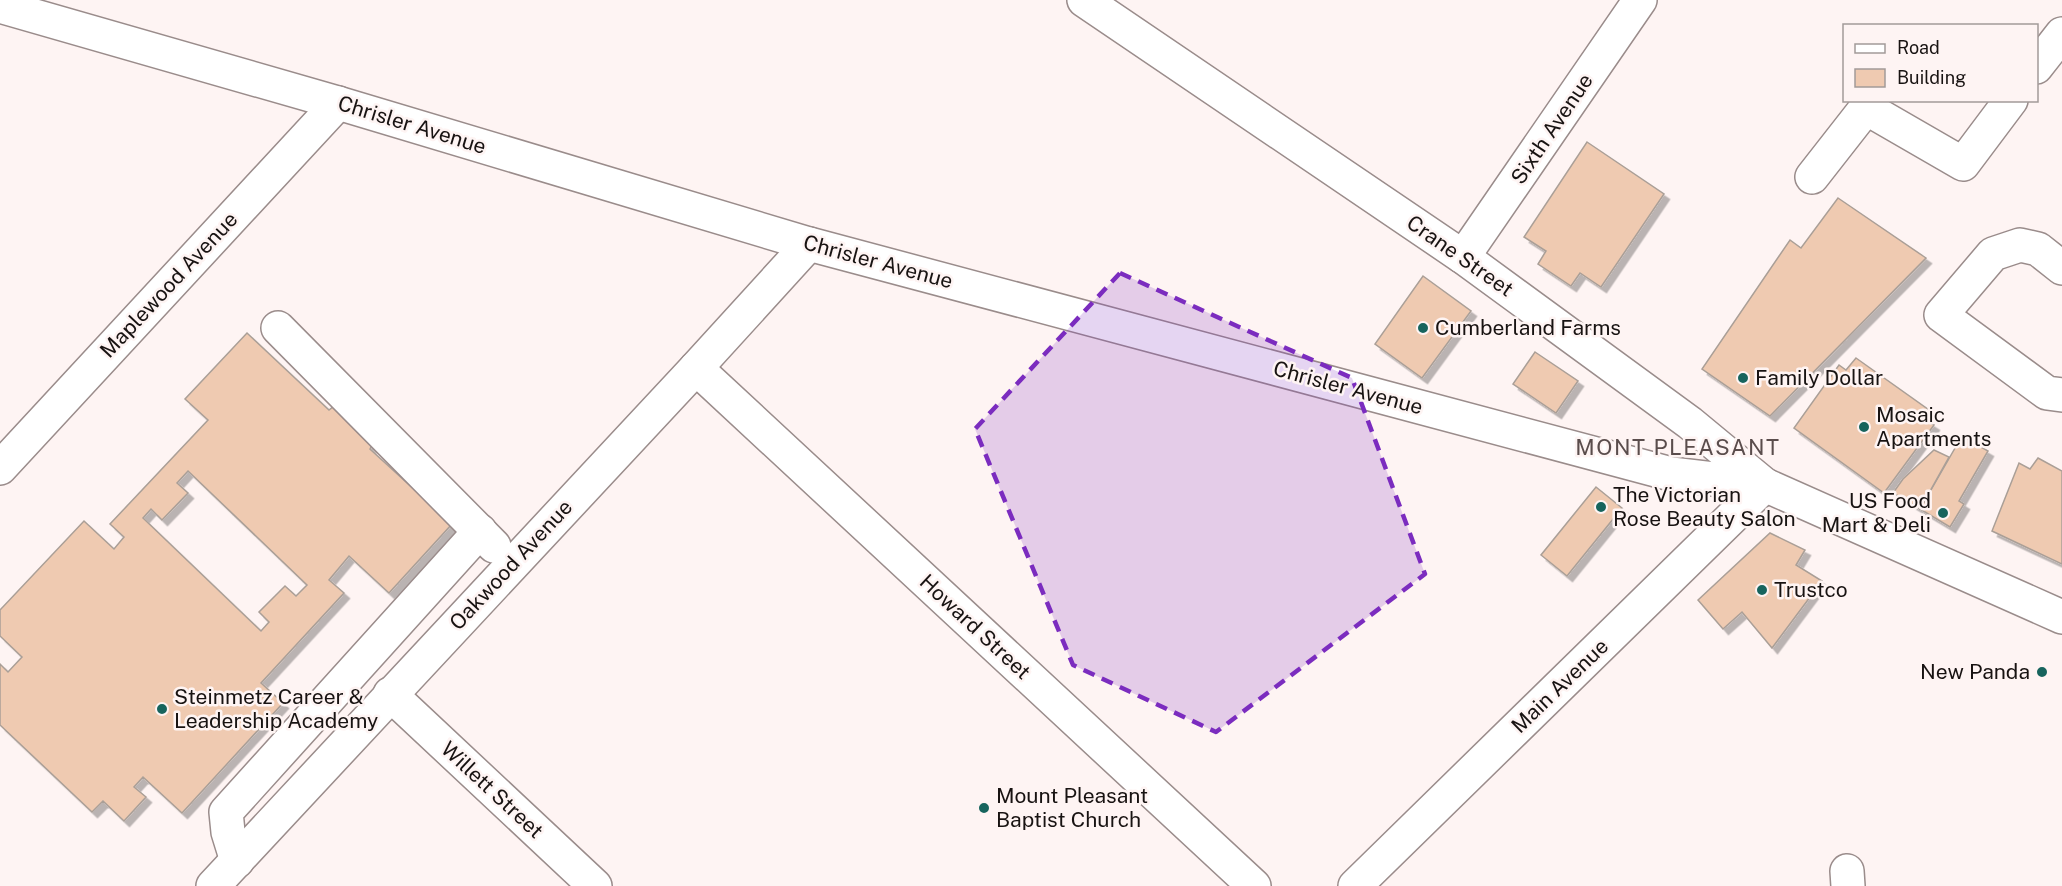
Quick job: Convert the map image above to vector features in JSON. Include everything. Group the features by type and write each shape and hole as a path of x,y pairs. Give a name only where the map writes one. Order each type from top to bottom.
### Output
{"street":[{"name":"Crane Street","path":"1084,0 1463,257 1690,423 1765,485 2062,617"},
{"name":"Sixth Avenue","path":"1463,257 1640,0"},
{"name":"Chrisler Avenue","path":"0,6 338,103 809,244 1671,474 1765,485"},
{"path":"2038,66 2062,34"},
{"path":"1812,177 1866,108 1963,164 2010,102"},
{"name":"Maplewood Avenue","path":"0,468 338,103"},
{"name":"Oakwood Avenue","path":"213,886 809,244"},
{"path":"2062,268 2038,249 2020,245 1993,254 1941,315 2047,393 2062,395"},
{"path":"278,328 512,565"},
{"name":"Howard Street","path":"696,368 1254,886"},
{"name":"Main Avenue","path":"1355,886 1765,485"},
{"path":"237,861 228,832 226,812 480,531"},
{"name":"Willett Street","path":"390,694 595,886"}],"highlighted area":[{"path":"1120,273 1352,378 1425,574 1216,732 1073,665 975,429"}],"building":[{"path":"1587,142 1664,194 1601,287 1580,273 1571,286 1538,264 1546,251 1524,237"},
{"path":"1838,198 1926,258 1770,416 1702,369 1790,240 1801,248"},
{"name":"Cumberland Farms","path":"1423,276 1471,311 1422,378 1375,344"},
{"name":"Steinmetz Career & Leadership Academy","path":"247,333 329,410 334,406 373,443 370,449 452,524 389,593 349,556 329,580 344,593 261,683 283,703 182,813 143,777 134,787 146,797 124,821 103,801 92,812 0,725 0,664 8,672 22,657 0,636 0,610 84,521 114,549 124,537 110,524 208,420 185,399","holes":["188,471 307,585 296,596 285,586 259,612 269,622 261,631 143,518 151,509 162,520 188,493 177,483"]},
{"name":"Cumberland Farms","path":"1535,352 1578,381 1556,413 1513,384"},
{"name":"Mosaic Apartments","path":"1856,358 1929,410 1923,418 1934,425 1884,493 1794,428 1839,365 1846,370"},
{"path":"1962,436 1988,451 1959,501 1964,504 1950,527 1920,509"},
{"path":"1934,450 1949,457 1920,509 1893,493 1903,479"},
{"name":"Mosaic Apartments","path":"2038,458 2062,471 2062,564 1992,531 2019,463 2030,469"},
{"path":"1596,487 1622,508 1567,576 1541,555"},
{"name":"Trustco","path":"1770,533 1805,550 1796,565 1822,581 1772,648 1742,612 1723,629 1698,600"}],"place":[{"name":"Cumberland Farms","path":"1423,328"},
{"name":"Family Dollar","path":"1743,378"},
{"name":"Mosaic Apartments","path":"1864,427"},
{"name":"The Victorian Rose Beauty Salon","path":"1601,507"},
{"name":"US Food Mart & Deli","path":"1943,513"},
{"name":"Trustco","path":"1762,590"},
{"name":"New Panda","path":"2042,672"},
{"name":"Steinmetz Career & Leadership Academy","path":"162,709"},
{"name":"Mount Pleasant Baptist Church","path":"984,808"}],"district":[{"name":"MONT PLEASANT","path":"1678,447"}]}
